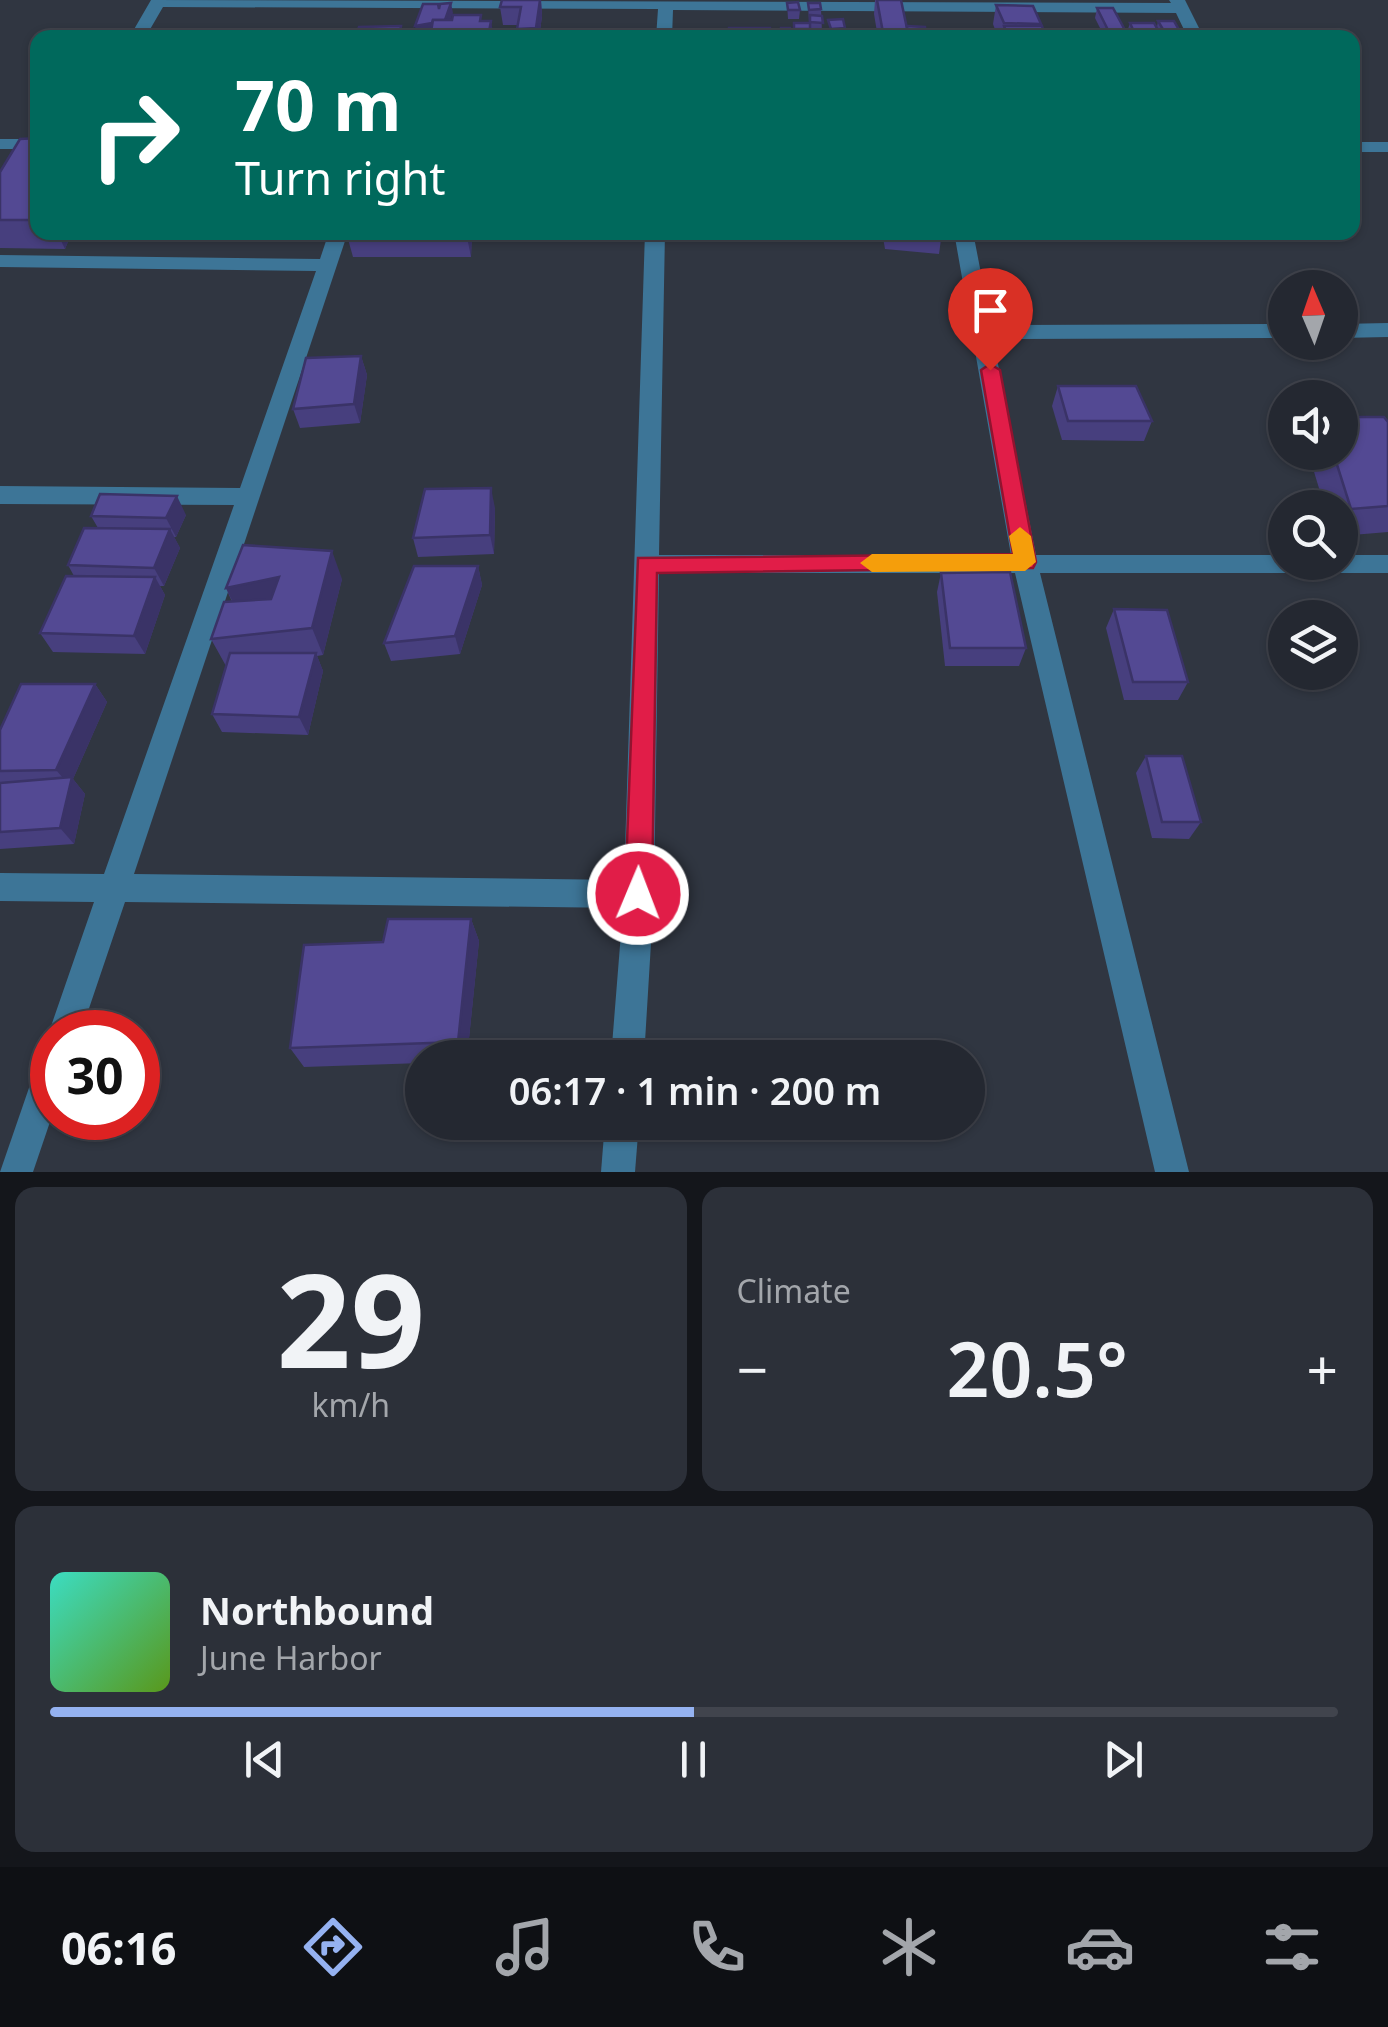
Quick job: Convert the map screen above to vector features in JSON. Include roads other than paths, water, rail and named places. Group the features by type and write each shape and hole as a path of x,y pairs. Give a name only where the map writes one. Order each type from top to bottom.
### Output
{"street":[{"path":"142,30 159,1 1179,4 1192,30"},
{"path":"664,30 666,2"},
{"path":"0,144 30,144"},
{"path":"1360,146 1388,147"},
{"path":"73,1010 336,240"},
{"path":"627,1040 638,894 655,240"},
{"path":"965,240 1025,562 1172,1172"},
{"path":"0,262 328,265"},
{"path":"1358,330 1388,330"},
{"path":"984,332 1268,331"},
{"path":"0,495 249,497"},
{"path":"646,564 1388,564"},
{"path":"0,887 638,894"},
{"path":"16,1172 30,1132"},
{"path":"618,1172 621,1140"}]}
